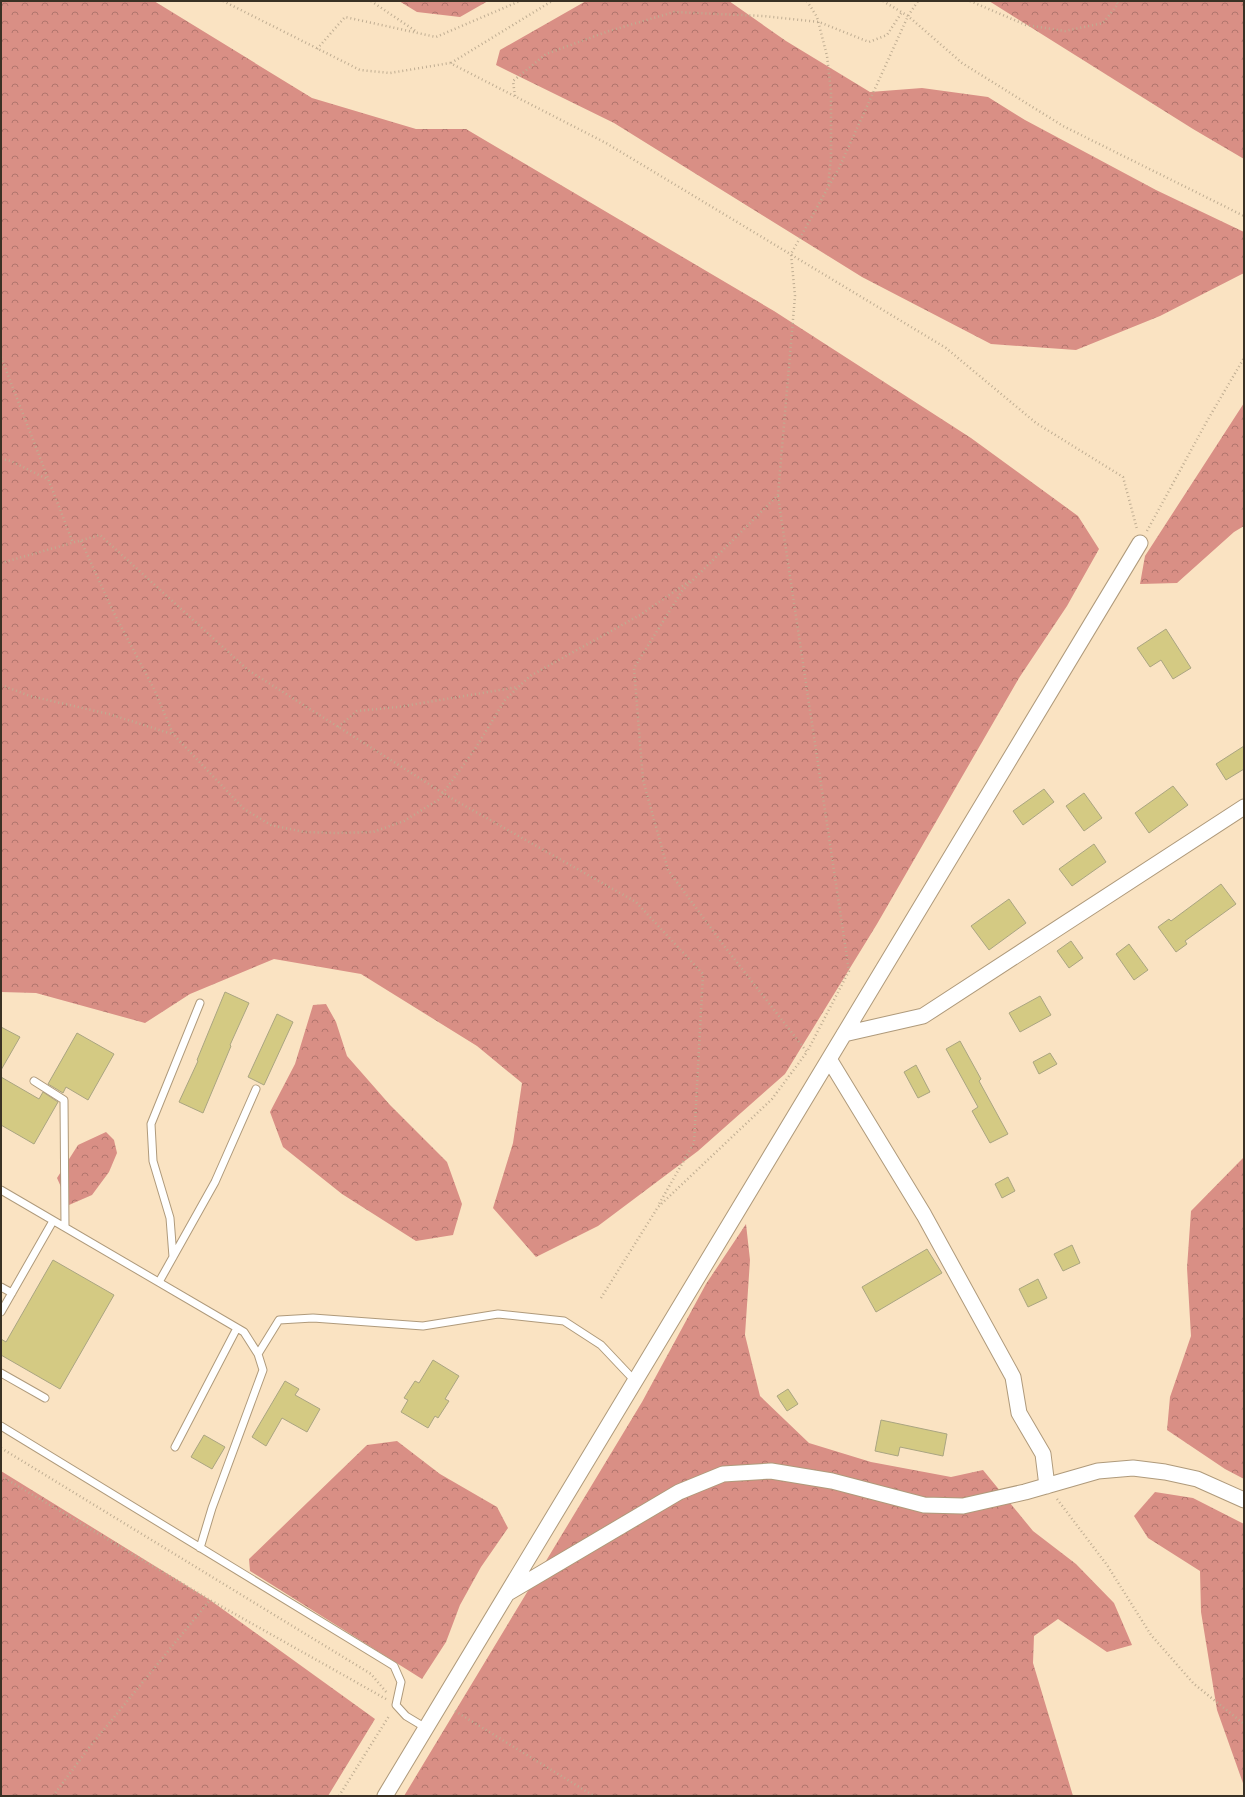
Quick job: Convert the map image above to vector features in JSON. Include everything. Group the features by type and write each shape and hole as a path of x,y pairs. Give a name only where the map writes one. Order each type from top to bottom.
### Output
{"street":[{"path":"385,1796 1140,543"},
{"path":"844,1034 923,1016 1244,807"},
{"path":"829,1059 924,1215 1014,1377 1019,1413 1043,1454 1047,1486"},
{"path":"507,1594 680,1492 724,1474 771,1472 824,1479 924,1505 963,1506 1047,1486 1098,1471 1133,1468 1165,1472 1197,1479 1244,1500"}],"lane":[{"path":"173,1257 170,1218 153,1161 150,1124 200,1003"},
{"path":"34,1081 64,1100 65,1227"},
{"path":"159,1282 214,1182 256,1089"},
{"path":"1,1190 244,1332 258,1354 263,1370 212,1508 200,1548"},
{"path":"1,1312 53,1221"},
{"path":"1,1287 12,1293"},
{"path":"258,1354 279,1320 313,1318 423,1326 498,1314 564,1321 601,1346 635,1381"},
{"path":"175,1447 237,1328"},
{"path":"1,1373 45,1398"},
{"path":"1,1426 394,1666 401,1682 396,1705 406,1716 426,1728"}],"path":[{"path":"223,1 360,70 390,73 450,63 552,1"},
{"path":"370,1 419,33"},
{"path":"317,49 345,17 436,37 520,1"},
{"path":"807,1 819,22 827,56 831,91 831,157 828,187"},
{"path":"883,1 908,16 962,63 1062,126 1244,216"},
{"path":"658,1206 772,1099 807,1052 848,971 778,496 795,296 792,254 828,187 908,16 918,1"},
{"path":"970,1 1026,24 1065,30 1103,23 1118,4 1116,1"},
{"path":"515,96 513,81 546,54 609,31 674,12 764,16 819,22 869,42 887,35 902,12"},
{"path":"450,63 606,143 946,348 1036,422 1124,478 1140,543"},
{"path":"1,357 47,480 73,543"},
{"path":"1140,543 1207,421 1244,358"},
{"path":"1,459 11,461 47,480"},
{"path":"778,496 682,591 634,668 643,780 668,870 725,947 807,1052"},
{"path":"1,563 100,535 248,670 443,793 636,902 703,974 694,1143 658,1206 601,1298"},
{"path":"81,541 113,611 155,691 173,734 244,809 271,825 304,832 372,832 404,820 438,800 475,749 505,700 530,676 640,615 698,575"},
{"path":"1,685 30,696 109,714 173,734"},
{"path":"338,727 357,711 518,687"},
{"path":"1,1448 372,1674 396,1705"},
{"path":"1,1476 210,1600 396,1705"},
{"path":"1047,1486 1107,1565 1151,1635 1194,1684 1244,1724"},
{"path":"52,1796 88,1749 210,1600"},
{"path":"441,1703 594,1796"},
{"path":"340,1796 396,1705"}],"green space":[{"path":"1,1 154,1 312,98 416,129 466,129 774,311 971,438 1078,516 1099,549 1067,606 1019,678 877,924 785,1074 698,1151 598,1226 536,1257 493,1208 513,1143 522,1083 477,1046 361,974 274,959 190,994 145,1023 36,993 1,992"},
{"path":"399,1 488,1 460,17 417,12"},
{"path":"586,1 729,1 786,41 870,92 922,88 988,97 1025,120 1156,190 1244,232 1244,273 1160,316 1076,350 991,344 862,277 614,123 496,65 500,50"},
{"path":"989,1 1244,1 1244,159 1193,129"},
{"path":"1244,403 1244,526 1234,532 1177,583 1140,584 1145,556"},
{"path":"326,1004 336,1022 347,1056 390,1105 447,1162 462,1204 453,1235 416,1241 342,1194 283,1147 270,1112 295,1064 313,1005"},
{"path":"106,1132 114,1140 117,1153 109,1172 92,1195 69,1205 57,1178 78,1145"},
{"path":"1244,1157 1244,1479 1225,1469 1167,1430 1170,1397 1191,1336 1187,1268 1191,1211"},
{"path":"746,1224 750,1260 745,1335 760,1396 809,1443 871,1462 951,1477 983,1470 1033,1531 1076,1564 1114,1603 1132,1645 1107,1652 1058,1619 1034,1636 1033,1663 1073,1796 404,1796 642,1402 706,1284"},
{"path":"397,1441 440,1474 497,1507 508,1528 481,1567 460,1605 446,1642 422,1679 250,1571 249,1559 367,1445"},
{"path":"1,1471 210,1600 375,1719 328,1796 1,1796"},
{"path":"1155,1492 1193,1498 1244,1524 1244,1786 1217,1710 1201,1612 1200,1571 1148,1538 1134,1516"}],"building":[{"path":"1166,629 1191,668 1173,679 1161,660 1150,667 1137,648"},
{"path":"1244,746 1244,769 1226,780 1216,764"},
{"path":"1173,786 1188,805 1149,833 1135,813"},
{"path":"1044,789 1054,802 1023,825 1013,811"},
{"path":"1084,793 1102,818 1084,831 1066,806"},
{"path":"1094,844 1106,862 1072,886 1059,869"},
{"path":"1221,884 1236,904 1185,941 1187,944 1176,952 1158,927 1169,919 1171,921"},
{"path":"1009,899 1026,923 989,950 971,926"},
{"path":"1071,941 1083,958 1069,968 1057,951"},
{"path":"1129,944 1148,970 1134,980 1116,954"},
{"path":"225,992 249,1003 230,1045 231,1046 203,1113 179,1102 198,1061 197,1060"},
{"path":"1040,996 1051,1015 1020,1032 1009,1013"},
{"path":"277,1014 293,1022 264,1085 248,1077"},
{"path":"1,1027 20,1037 1,1070"},
{"path":"77,1033 114,1054 88,1100 66,1087 63,1093 48,1084"},
{"path":"960,1041 981,1079 979,1081 1008,1134 990,1143 972,1111 978,1107 946,1049"},
{"path":"1050,1053 1057,1064 1039,1074 1033,1062"},
{"path":"916,1065 930,1092 918,1098 904,1072"},
{"path":"1,1077 39,1099 43,1092 58,1102 34,1144 1,1125"},
{"path":"1008,1177 1015,1191 1002,1198 995,1184"},
{"path":"1072,1245 1080,1263 1063,1271 1054,1254"},
{"path":"927,1249 942,1273 876,1312 862,1287"},
{"path":"53,1260 114,1295 60,1389 1,1355 1,1339 6,1342"},
{"path":"1038,1279 1047,1298 1028,1307 1019,1289"},
{"path":"433,1360 459,1376 445,1399 449,1401 438,1418 435,1416 428,1428 401,1412 408,1400 404,1398 415,1381 419,1383"},
{"path":"285,1381 299,1389 295,1395 320,1409 307,1432 282,1418 266,1446 252,1437"},
{"path":"788,1389 798,1404 787,1411 777,1396"},
{"path":"881,1420 947,1434 943,1456 900,1447 898,1456 875,1451"},
{"path":"204,1435 225,1447 212,1469 191,1457"}]}
